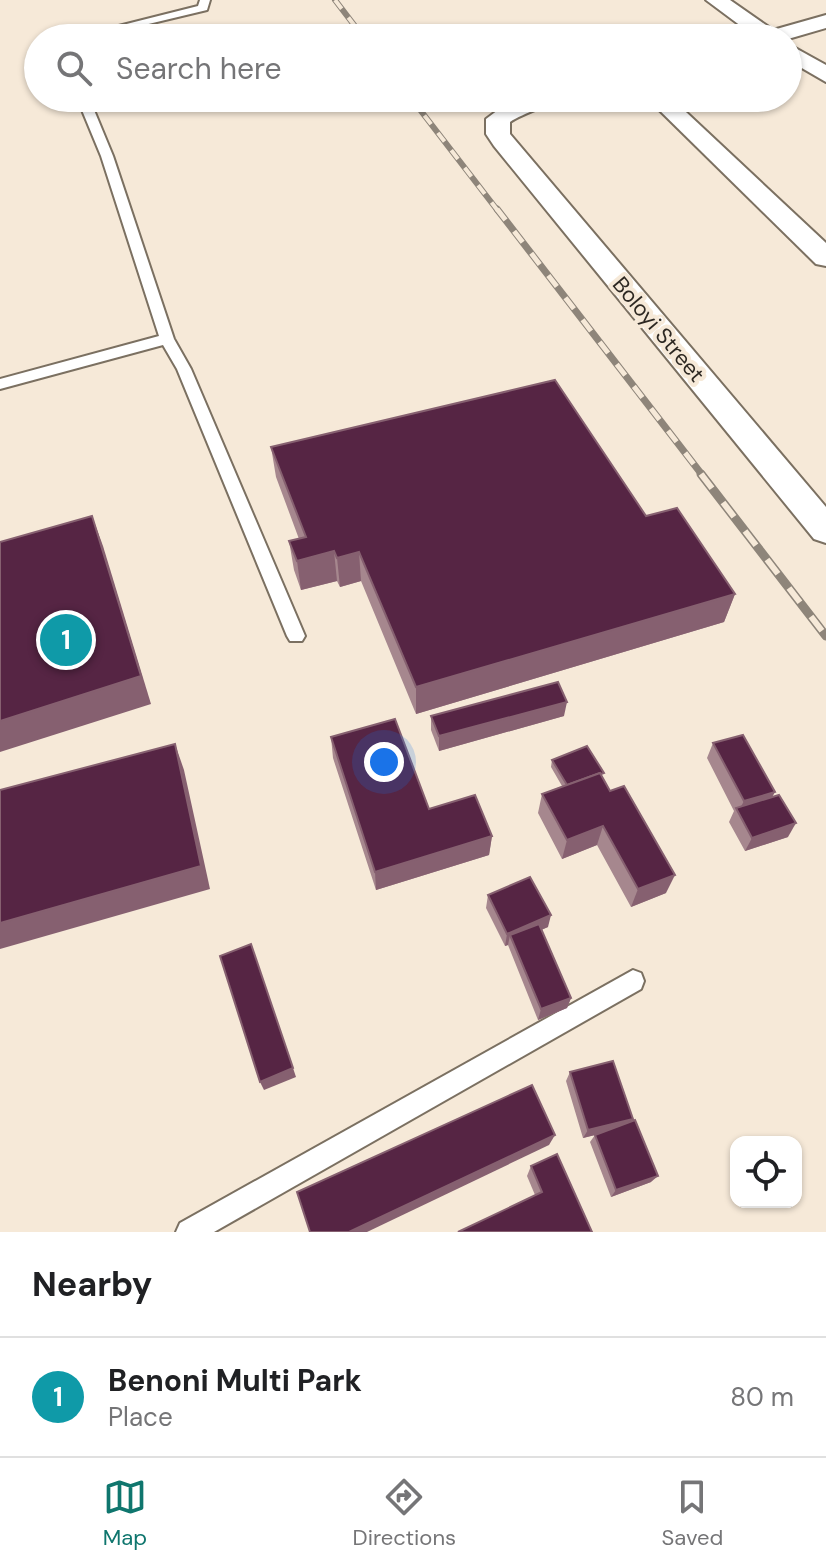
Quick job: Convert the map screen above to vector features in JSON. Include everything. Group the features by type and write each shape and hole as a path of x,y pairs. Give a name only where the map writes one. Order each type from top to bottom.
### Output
{"street":[{"path":"716,0 750,24"},
{"path":"802,28 826,21"},
{"path":"802,59 826,75"},
{"name":"Boloyi Street","path":"505,112 496,126 506,146 826,530"},
{"path":"673,112 826,258"}],"lane":[{"path":"135,24 203,8 205,0"},
{"path":"89,112 107,156 167,339 184,369 296,636"},
{"path":"0,384 167,339"},
{"path":"189,1232 538,1038 633,981"}],"building":[{"path":"555,380 646,516 677,508 735,594 416,687 359,552 337,558 334,551 297,561 289,541 306,537 271,447"},
{"path":"92,516 141,676 0,721 0,542"},
{"path":"558,682 567,702 439,736 431,716"},
{"path":"395,719 429,809 475,795 492,836 375,872 331,737"},
{"path":"743,735 775,792 744,801 713,743"},
{"path":"175,744 201,866 0,923 0,790"},
{"path":"587,746 604,773 567,785 552,760"},
{"path":"600,773 610,791 624,786 675,875 638,889 603,826 567,840 542,794"},
{"path":"779,795 796,823 752,838 736,808"},
{"path":"530,877 551,915 507,934 488,895"},
{"path":"539,924 571,998 541,1009 510,935"},
{"path":"251,944 293,1068 260,1082 220,956"},
{"path":"613,1061 633,1119 588,1130 570,1072"},
{"path":"532,1085 555,1135 349,1232 310,1232 297,1192"},
{"path":"635,1120 658,1176 616,1190 595,1135"},
{"path":"557,1154 592,1232 458,1232 542,1192 531,1166"}],"railway":[{"path":"335,0 353,24"},
{"path":"422,112 498,211"},
{"path":"497,209 703,476"},
{"path":"701,474 826,636"}],"place":[{"name":"Benoni Multi Park","path":"66,640"}]}
